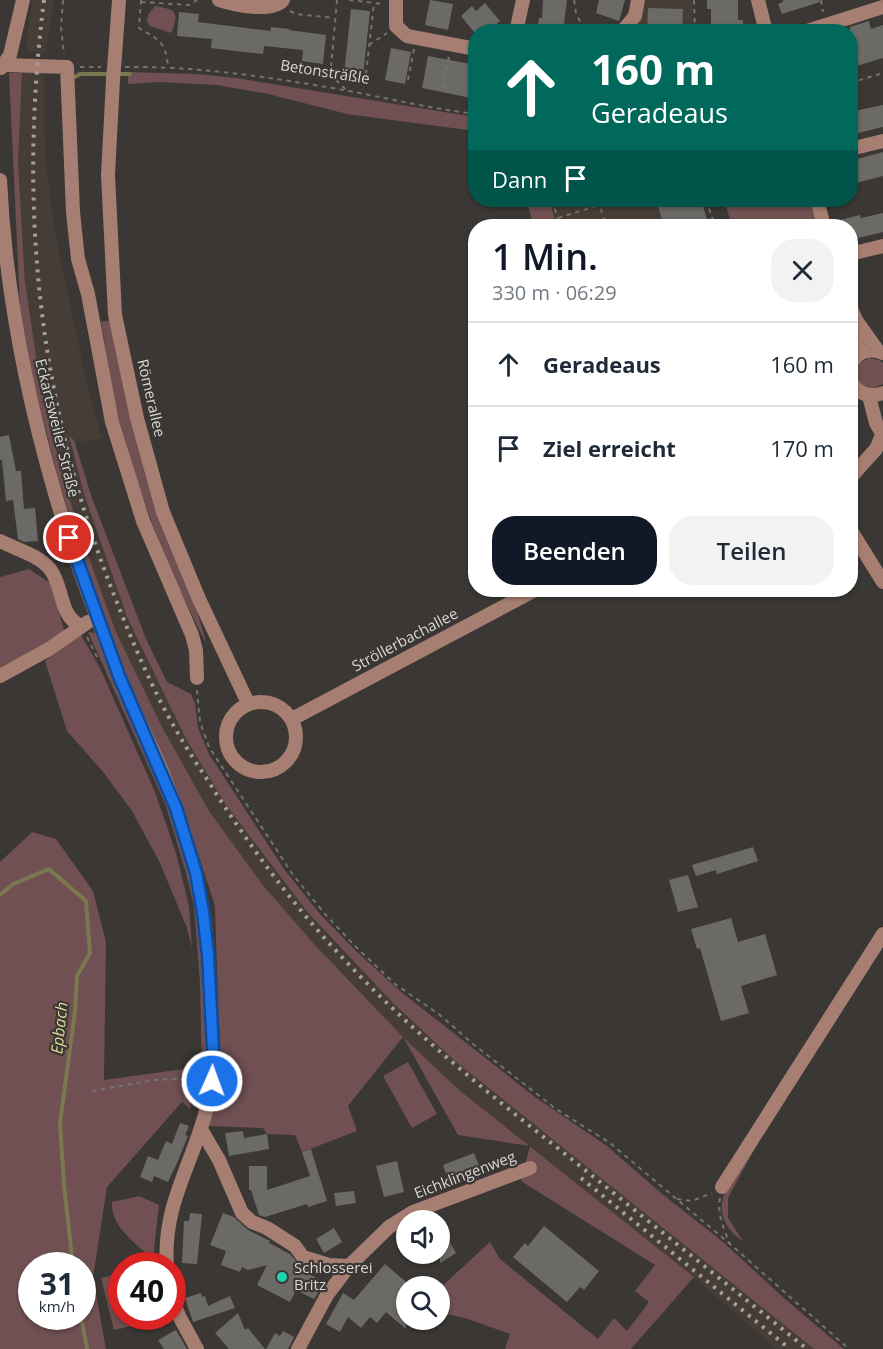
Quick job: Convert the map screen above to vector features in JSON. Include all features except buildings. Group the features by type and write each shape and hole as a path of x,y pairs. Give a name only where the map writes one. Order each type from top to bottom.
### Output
{"street":[{"path":"3,67 10,55 23,0"},
{"name":"Römerallee","path":"119,0 108,176 115,315 137,418 163,512 199,599 248,704"},
{"path":"219,0 268,8 281,3"},
{"path":"518,24 524,0"},
{"path":"628,24 635,16 638,0"},
{"path":"758,0 764,24"},
{"path":"395,3 396,26 407,36 468,47"},
{"path":"829,24 883,6"},
{"path":"3,67 65,67 77,251 88,294 112,422 143,521 192,635 196,650 197,678"},
{"path":"858,146 883,141"},
{"name":"Eckartsweiler Straße","path":"0,180 17,331 56,497 119,676 176,808 196,873 203,912 208,955 213,1069 209,1100 201,1131 176,1192 170,1215 166,1252"},
{"path":"858,252 883,246"},
{"path":"858,323 881,352"},
{"path":"858,357 863,352 881,352"},
{"path":"858,390 862,394 876,394 876,423 883,434 876,449 858,469"},
{"path":"0,541 43,562 51,570 66,612 74,622 81,626"},
{"path":"858,542 883,582"},
{"name":"Ströllerbachallee","path":"292,719 522,597"},
{"path":"0,676 49,649 98,617"},
{"path":"259,701 270,702 280,706 292,719 296,737 294,748 289,759 280,767 257,772 246,769 223,756 226,730 230,718 238,709 259,701"},
{"path":"722,1187 883,934"},
{"path":"201,1131 219,1160 242,1213 252,1222 284,1238 295,1246 303,1257 329,1265 349,1266"},
{"name":"Eichklingenweg","path":"298,1349 327,1295 349,1266 389,1227 412,1212 530,1167"},
{"path":"186,1329 197,1349"}],"path":[{"path":"63,0 61,27 65,67"},
{"path":"141,1 190,5 197,0"},
{"path":"337,0 331,67 333,76 348,91"},
{"path":"349,0 395,3"},
{"path":"574,0 576,13 581,24"},
{"path":"694,0 695,24"},
{"name":"Betonsträßle","path":"141,1 139,28 157,39 167,51 168,67 348,91 435,109 468,113"},
{"path":"281,3 296,14 335,18"},
{"path":"366,74 374,3"},
{"path":"847,18 849,24"},
{"path":"369,45 396,26"},
{"path":"408,80 416,38"},
{"path":"443,87 451,44"},
{"path":"858,53 861,62"},
{"path":"858,81 883,73"},
{"path":"554,207 558,218 585,207"},
{"path":"81,626 103,669"},
{"path":"197,678 200,722 209,747 223,756 261,828 325,914 387,977 440,1015 556,1109 610,1143 730,1244 849,1349"},
{"path":"199,1087 201,1069"},
{"path":"92,1091 154,1080 201,1078"},
{"path":"676,1199 692,1201 722,1187"},
{"path":"722,1187 718,1206 722,1226 730,1244"}],"shaded area":[{"path":"32,0 54,0 45,54 26,50"},
{"path":"647,0 692,0 693,24 639,24"},
{"path":"155,6 174,13 175,21 171,33 150,26 147,21 148,15"},
{"path":"128,72 236,78 468,116 468,130 347,114 268,94 217,85 161,82 128,84"},
{"path":"9,73 22,73 18,162 25,282 39,376 63,479 116,632 161,725 209,811 262,884 314,944 403,1037 348,1106 357,1131 302,1152 295,1135 267,1134 263,1128 208,1126 220,1064 215,906 190,829 110,640 84,566 58,478 33,380 20,307"},
{"path":"22,73 44,73 45,156 54,227 88,389 102,438 79,442 69,437 84,494 127,617 186,739 226,805 329,937 393,1003 455,1061 814,1349 776,1349 694,1277 459,1090 403,1037 314,944 262,884 209,811 161,725 116,632 63,479 39,376 25,282 18,162"},
{"path":"528,207 551,207 555,219 532,219"},
{"path":"551,207 703,207 707,219 555,219"},
{"path":"726,207 811,207 815,219 730,219"},
{"path":"112,320 207,645 159,540 122,431 101,322"},
{"path":"869,358 883,363 883,384 874,388 864,386 858,378 860,363"},
{"path":"69,436 74,440 91,495 146,639 167,682 191,694 195,703 198,728 209,754 284,869 320,914 400,991 535,1097 607,1146 723,1242 844,1349 814,1349 455,1061 393,1003 309,914 226,805 186,739 127,617 84,494"},
{"path":"29,569 50,583 66,636 0,676 0,577"},
{"path":"88,632 95,633 102,643 151,758 190,868 201,934 208,1072 202,1075 200,982 194,906 186,873 166,806"},
{"path":"80,633 100,668 155,792 176,853 189,906 192,948 187,928 160,863 132,811 104,773 67,731 45,661"},
{"path":"32,832 56,839 93,891 106,942 104,1080 198,1067 190,1109 182,1102 107,1187 96,1258 96,1252 18,1252 18,1330 96,1330 96,1294 106,1349 0,1349 0,862"},
{"path":"403,1037 459,1090 529,1146 458,1135"},
{"path":"408,1062 437,1114 412,1128 383,1076"},
{"path":"762,1135 728,1198 728,1218 743,1241 729,1229 723,1216 722,1202 733,1175"},
{"path":"530,1146 694,1277 631,1349 505,1349 510,1334 450,1315 450,1279 490,1242 500,1259 598,1339 614,1318 627,1331 649,1302 635,1291 655,1265 521,1181"},
{"path":"139,1196 159,1205 154,1252 145,1252 125,1234 115,1219 112,1202"},
{"path":"108,1276 108,1306 101,1278"}],"waterway":[{"path":"75,77 80,74 130,74"},
{"name":"Epbach","path":"0,895 13,884 49,869 86,901 90,953 77,976 75,1011 60,1123 71,1252"},
{"name":"Epbach","path":"83,1330 87,1349"}],"railway":[{"path":"44,0 36,78 33,154 35,230 41,305 52,379 68,453 89,527 130,635 153,686 188,751 291,899 366,983 480,1085 807,1349"},
{"path":"581,1178 790,1349"}],"place":[{"name":"Schlosserei Britz","path":"282,1277"}],"route":[{"path":"69,538 119,676 164,776 196,873 208,955 213,1049 212,1081"}]}
